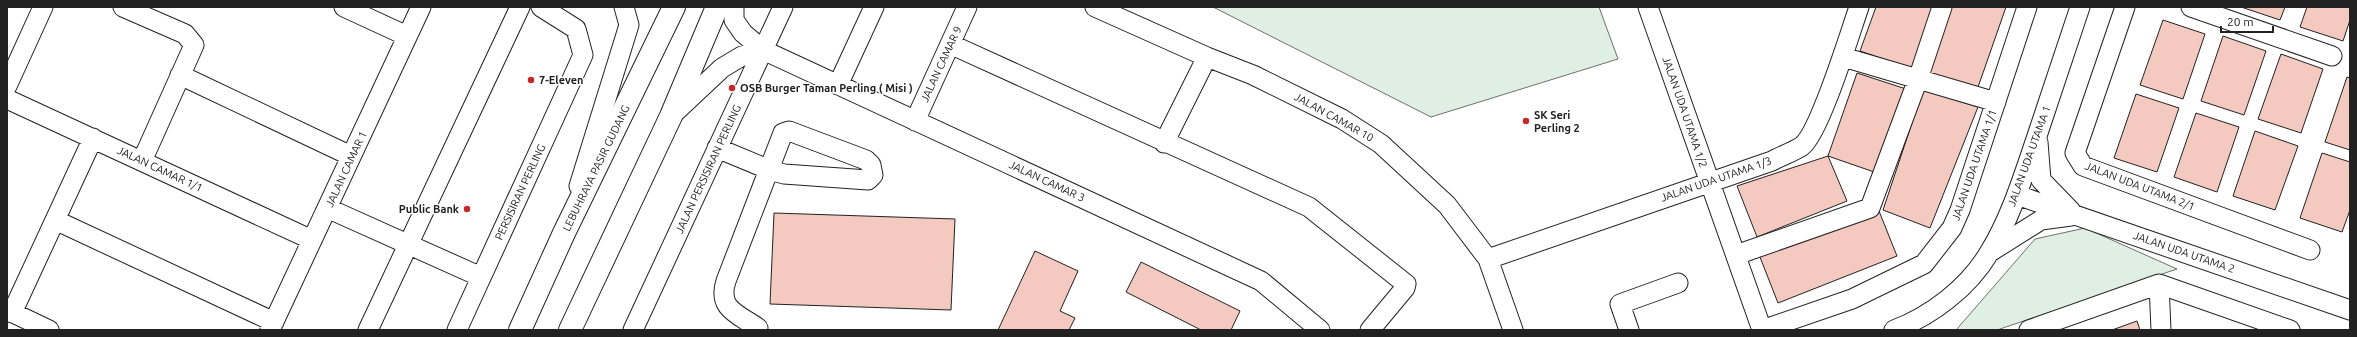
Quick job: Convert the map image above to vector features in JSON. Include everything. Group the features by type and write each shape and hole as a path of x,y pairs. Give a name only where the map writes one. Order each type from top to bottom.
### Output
{"highway":[{"path":"570,330 671,116 717,7"},
{"name":"LEBUHRAYA PASIR GUDANG","path":"520,330 564,233 674,8"}],"street":[{"path":"7,86 43,7"},
{"path":"123,7 185,34 194,45 142,161"},
{"path":"344,7 407,36"},
{"name":"JALAN CAMAR 1","path":"272,326 421,7"},
{"path":"368,330 520,7"},
{"name":"PERSISIRAN PERLING","path":"457,330 583,55 576,29 541,7"},
{"path":"564,233 629,25 624,7"},
{"name":"JALAN CAMAR 3","path":"734,7 734,20 743,32 763,50 1261,280 1320,330"},
{"name":"JALAN PERSISIRAN PERLING","path":"633,330 783,7"},
{"path":"838,85 874,7"},
{"name":"JALAN CAMAR 9","path":"915,121 968,7"},
{"name":"JALAN CAMAR 10","path":"1095,7 1206,57 1267,81 1342,119 1381,144 1447,205 1488,259 1513,330"},
{"name":"JALAN UDA UTAMA 1/2","path":"1648,7 1762,330"},
{"name":"JALAN UDA UTAMA 1/3","path":"1488,259 1710,181 1772,161 1803,145 1818,120 1843,57 1858,7"},
{"path":"1736,255 1870,208 1918,79 1942,7"},
{"name":"JALAN UDA UTAMA 1/1","path":"1762,330 1852,299 1924,264 1952,228 1960,210 2027,7"},
{"name":"JALAN UDA UTAMA 1","path":"1900,329 1915,322 1962,286 1988,254 2017,195 2080,7"},
{"name":"JALAN UDA UTAMA 2/1","path":"2124,7 2075,154 2083,166 2310,250"},
{"path":"2191,7 2332,56"},
{"path":"950,44 1164,143 1309,207 1406,284 1405,288 1370,330"},
{"path":"671,116 722,68 742,56 763,50"},
{"path":"1164,143 1206,57"},
{"path":"1843,57 1996,102"},
{"path":"180,76 351,156"},
{"name":"JALAN CAMAR 1/1","path":"7,99 312,240"},
{"path":"717,148 770,170 784,174 868,180 873,175 871,165 866,160 789,131 783,133 770,170 723,294 725,304 729,308 758,328"},
{"path":"2037,135 2041,180 2077,216"},
{"path":"49,330 10,311 55,220 93,138"},
{"name":"JALAN UDA UTAMA 2","path":"2017,195 2350,310"},
{"path":"327,208 482,276"},
{"path":"1988,254 2041,220 2077,216"},
{"path":"55,220 272,326"},
{"path":"1629,330 1620,304 1678,283"},
{"path":"2159,284 2161,330"},
{"path":"2029,330 2159,284 2290,330"}],"green space":[{"path":"1213,7 1599,7 1618,59 1431,117"},
{"path":"2085,228 2177,269 1997,330 1956,330 2035,239"}],"building":[{"path":"1876,7 1935,7 1913,69 1860,51"},
{"path":"1947,7 2006,7 1977,90 1924,72"},
{"path":"2241,7 2285,7 2280,20"},
{"path":"2307,7 2350,7 2350,20 2343,41 2300,27"},
{"path":"2163,20 2205,34 2183,99 2140,85"},
{"path":"2223,36 2266,51 2244,115 2201,101"},
{"path":"2281,54 2323,69 2301,133 2258,119"},
{"path":"1857,73 1906,89 1877,173 1828,156"},
{"path":"2347,77 2350,78 2350,150 2325,142"},
{"path":"1923,90 1978,107 1930,228 1883,210"},
{"path":"2136,94 2179,108 2157,172 2114,158"},
{"path":"2196,113 2239,127 2217,192 2174,177"},
{"path":"2255,131 2298,146 2275,210 2233,196"},
{"path":"2322,153 2350,162 2350,210 2342,232 2300,218"},
{"path":"1828,156 1847,201 1757,237 1737,186"},
{"path":"1877,206 1897,256 1778,303 1758,252"},
{"path":"774,213 955,219 951,310 770,304"},
{"path":"1035,251 1078,271 1060,311 1075,318 1069,330 998,330"},
{"path":"1141,262 1240,311 1231,330 1201,330 1126,292"},
{"path":"2137,321 2140,330 2112,330"}],"place":[{"name":"7-Eleven","path":"531,80"},
{"name":"OSB Burger Taman Perling ( Misi )","path":"732,88"},
{"name":"SK Seri Perling 2","path":"1526,121"},
{"name":"Public Bank","path":"467,209"}]}
